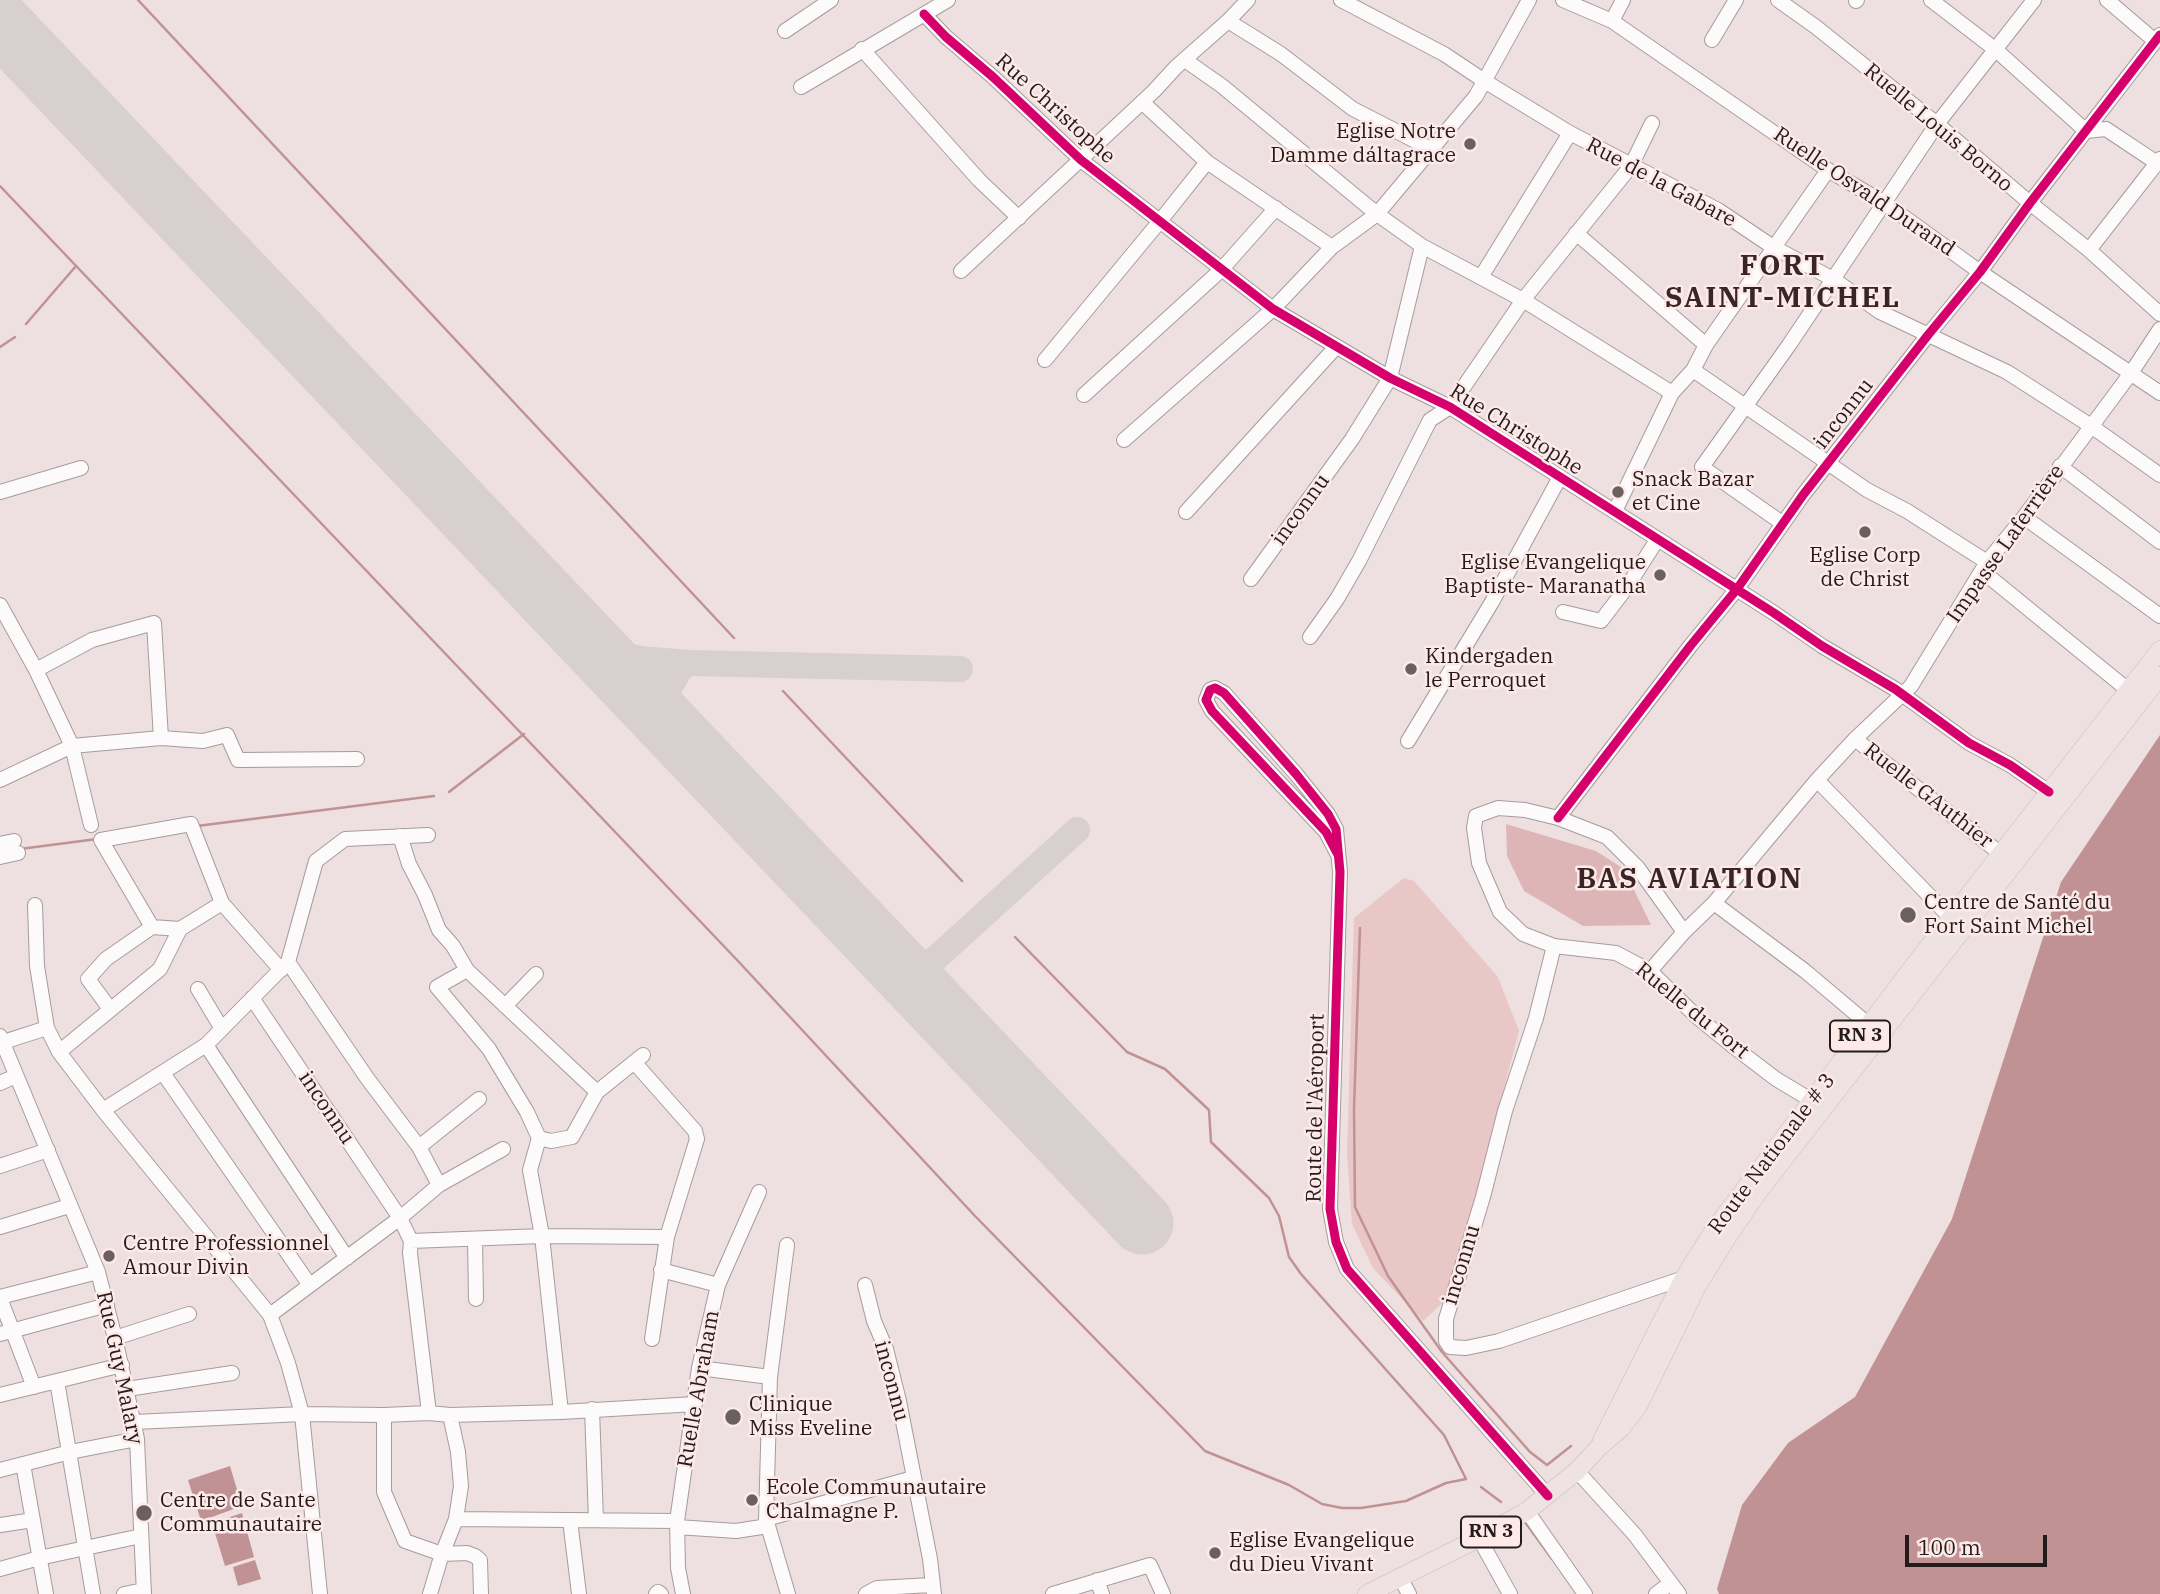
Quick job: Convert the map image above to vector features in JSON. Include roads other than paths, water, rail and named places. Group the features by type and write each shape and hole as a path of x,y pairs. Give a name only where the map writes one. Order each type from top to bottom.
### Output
{"main road":[{"name":"Route Nationale # 3","path":"1372,1593 1527,1511 1577,1471 1621,1428 1638,1406 1697,1286 1869,1025 1929,960 1951,918 2160,650"},
{"name":"Route Nationale # 3","path":"1599,1447 1684,1278 1714,1230 2160,676"}],"street":[{"path":"785,31 831,0"},
{"path":"801,87 948,0"},
{"path":"961,271 1248,0"},
{"name":"Rue de la Gabare","path":"1341,0 1444,54 1570,133 1718,210 1773,247 1833,279 1880,312 2007,372 2091,426 2160,475"},
{"path":"1124,440 1273,309 1332,247 1377,214 1433,150 1486,82 1529,0"},
{"name":"Ruelle Osvald Durand","path":"1563,0 1612,21 1828,170 1886,204 1980,272 2160,393"},
{"path":"1612,21 1623,0"},
{"path":"1712,40 1737,0"},
{"name":"Ruelle Louis Borno","path":"1778,0 1937,124 2089,250 2160,314"},
{"path":"1931,0 1996,50 2086,131 2106,129 2158,161 2089,250"},
{"path":"1782,523 1702,467 1886,204 1937,124 2034,0"},
{"name":"inconnu","path":"1558,818 1737,589 1827,463 1980,272 2157,38 2107,0"},
{"name":"Rue Christophe","path":"924,14 1081,160 1273,309 1336,348 1450,407 1822,646 1902,694 1969,743 2010,765 2049,792"},
{"path":"1228,21 1281,54 1353,109 1433,150"},
{"path":"862,49 979,180 1019,218"},
{"path":"1180,63 1222,86 1377,214 1422,246 1523,300 1672,393"},
{"path":"1142,102 1206,162 1332,247"},
{"path":"1310,637 1337,599 1359,561 1430,420 1450,407 1523,300 1631,166 1652,123"},
{"path":"1481,277 1570,133"},
{"path":"1045,360 1160,222 1206,162"},
{"path":"1615,511 1672,393 1693,370 1706,345 1828,170"},
{"path":"1084,395 1221,270 1276,208"},
{"path":"1576,233 1706,345"},
{"name":"inconnu","path":"1251,579 1352,439 1390,377 1422,246"},
{"name":"Impasse Laferrière","path":"1650,971 1714,903 1817,780 1855,739 1911,686 1985,566 2131,373 2160,330"},
{"path":"1186,512 1336,348"},
{"path":"1693,370 1867,490 1907,511 1985,566 2128,690"},
{"path":"2060,466 2160,542"},
{"path":"0,492 81,468"},
{"path":"1408,741 1492,602 1560,477"},
{"path":"2024,517 2160,616"},
{"path":"1563,612 1595,622 1604,619 1657,540"},
{"path":"0,605 36,670 72,746 91,825"},
{"path":"36,670 92,640 154,623 161,738"},
{"name":"Route de l'Aéroport","path":"1337,853 1326,832 1212,711 1206,700 1210,690 1215,688 1224,693 1328,814 1336,829 1340,872 1330,1209 1336,1242 1347,1269 1548,1496"},
{"path":"0,779 72,746 161,738 203,741 227,735 238,760 357,760"},
{"name":"Ruelle GAuthier","path":"1855,739 2001,854"},
{"path":"1817,780 1951,918"},
{"name":"Ruelle du Fort","path":"1684,932 1637,868 1607,837 1558,818 1525,810 1498,808 1476,817 1474,828 1479,863 1500,912 1523,934 1554,946 1616,953 1650,971 1715,1031 1776,1079 1817,1104"},
{"path":"152,927 101,840 191,824 222,903 284,966 419,1147 439,1185"},
{"path":"103,1110 206,1045 284,966 316,861 345,839 428,835"},
{"path":"400,836 408,864 425,895 439,930 453,946 467,970 597,1093"},
{"path":"0,857 11,846"},
{"path":"59,1052 160,969 180,929 222,903"},
{"path":"1714,903 1805,971 1869,1025"},
{"path":"35,905 37,966 47,1028 59,1052 270,1315 288,1363 302,1414 320,1594"},
{"path":"110,1009 88,979 106,959 152,927 180,929"},
{"name":"inconnu","path":"1554,946 1536,1018 1505,1111 1483,1197 1446,1319 1446,1341 1450,1347 1466,1348 1499,1341 1684,1278"},
{"path":"467,970 437,988 489,1049 527,1112 539,1138 530,1170 542,1236 561,1412"},
{"path":"505,1006 536,974"},
{"path":"198,989 222,1029"},
{"name":"inconnu","path":"252,998 400,1219 411,1241 410,1253 429,1413"},
{"path":"1,1040 47,1028"},
{"name":"Rue Guy Malary","path":"1,1040 98,1272 116,1338 137,1439 144,1592"},
{"path":"206,1045 347,1258"},
{"path":"539,1138 551,1141 572,1137 597,1093 638,1059 695,1131 697,1139 667,1237 652,1339"},
{"path":"163,1073 309,1284"},
{"path":"0,1083 16,1076"},
{"path":"419,1147 479,1099"},
{"path":"270,1315 400,1219 439,1185 503,1149"},
{"path":"0,1166 48,1150"},
{"name":"Ruelle Abraham","path":"683,1594 678,1569 677,1524 699,1368 718,1285 759,1192"},
{"path":"0,1227 69,1206"},
{"path":"411,1241 542,1236 667,1237"},
{"path":"475,1239 476,1299"},
{"path":"788,1245 770,1377 767,1523 788,1594"},
{"path":"661,1270 718,1285"},
{"path":"34,1387 6,1332 0,1298 98,1272"},
{"name":"inconnu","path":"865,1285 896,1388 930,1559 933,1589 877,1588 866,1594"},
{"path":"6,1332 107,1305"},
{"path":"116,1338 189,1314"},
{"path":"0,1395 122,1365"},
{"path":"699,1368 770,1377"},
{"path":"127,1389 232,1373"},
{"path":"57,1381 93,1594"},
{"path":"135,1422 302,1414 450,1415 561,1412 695,1404"},
{"path":"592,1409 596,1520"},
{"path":"384,1415 384,1492 405,1541 442,1554 467,1553 480,1560 481,1594"},
{"path":"430,1594 456,1519 460,1475 450,1415"},
{"path":"0,1470 70,1452 137,1439"},
{"path":"23,1464 46,1594"},
{"path":"1577,1471 1635,1535 1675,1588 1656,1594"},
{"path":"456,1519 596,1520 677,1524 736,1531 913,1478"},
{"path":"1527,1511 1585,1594"},
{"path":"0,1525 33,1520"},
{"path":"570,1520 579,1594"},
{"path":"0,1569 141,1536"},
{"path":"1479,1538 1510,1594"},
{"path":"1053,1594 1100,1587 1150,1564 1163,1594"},
{"path":"1400,1577 1409,1594"},
{"path":"124,1594 144,1592"}],"waterway":[{"path":"138,0 734,638"},
{"path":"0,186 738,961 975,1216 1205,1451 1289,1485 1322,1504 1342,1508 1406,1501 1446,1483 1466,1479 1444,1435 1301,1274 1289,1257 1279,1216 1269,1198 1211,1142 1209,1110 1165,1069 1127,1052 1015,937"},
{"path":"26,324 76,266"},
{"path":"0,347 15,337"},
{"path":"783,691 962,881"},
{"path":"449,792 524,734"},
{"path":"197,826 434,796"},
{"path":"20,849 97,839"},
{"path":"1360,928 1354,1109 1355,1207 1388,1276 1442,1352 1530,1452 1547,1465 1571,1446"},
{"path":"1481,1487 1501,1502"},
{"path":"1525,1522 1552,1559"}],"place":[{"name":"Eglise Notre Damme dáltagrace","path":"1470,144"},
{"name":"Snack Bazar et Cine","path":"1618,492"},
{"name":"Eglise Corp de Christ","path":"1865,532"},
{"name":"Eglise Evangelique Baptiste- Maranatha","path":"1660,575"},
{"name":"Kindergaden le Perroquet","path":"1411,669"},
{"name":"Centre de Santé du Fort Saint Michel","path":"1908,915"},
{"name":"Centre Professionnel Amour Divin","path":"109,1256"},
{"name":"Clinique Miss Eveline","path":"733,1417"},
{"name":"Ecole Communautaire Chalmagne P.","path":"752,1500"},
{"name":"Centre de Sante Communautaire","path":"144,1513"},
{"name":"Eglise Evangelique du Dieu Vivant","path":"1215,1553"}],"district":[{"name":"FORT SAINT-MICHEL","path":"1783,283"},
{"name":"BAS AVIATION","path":"1690,880"}]}
